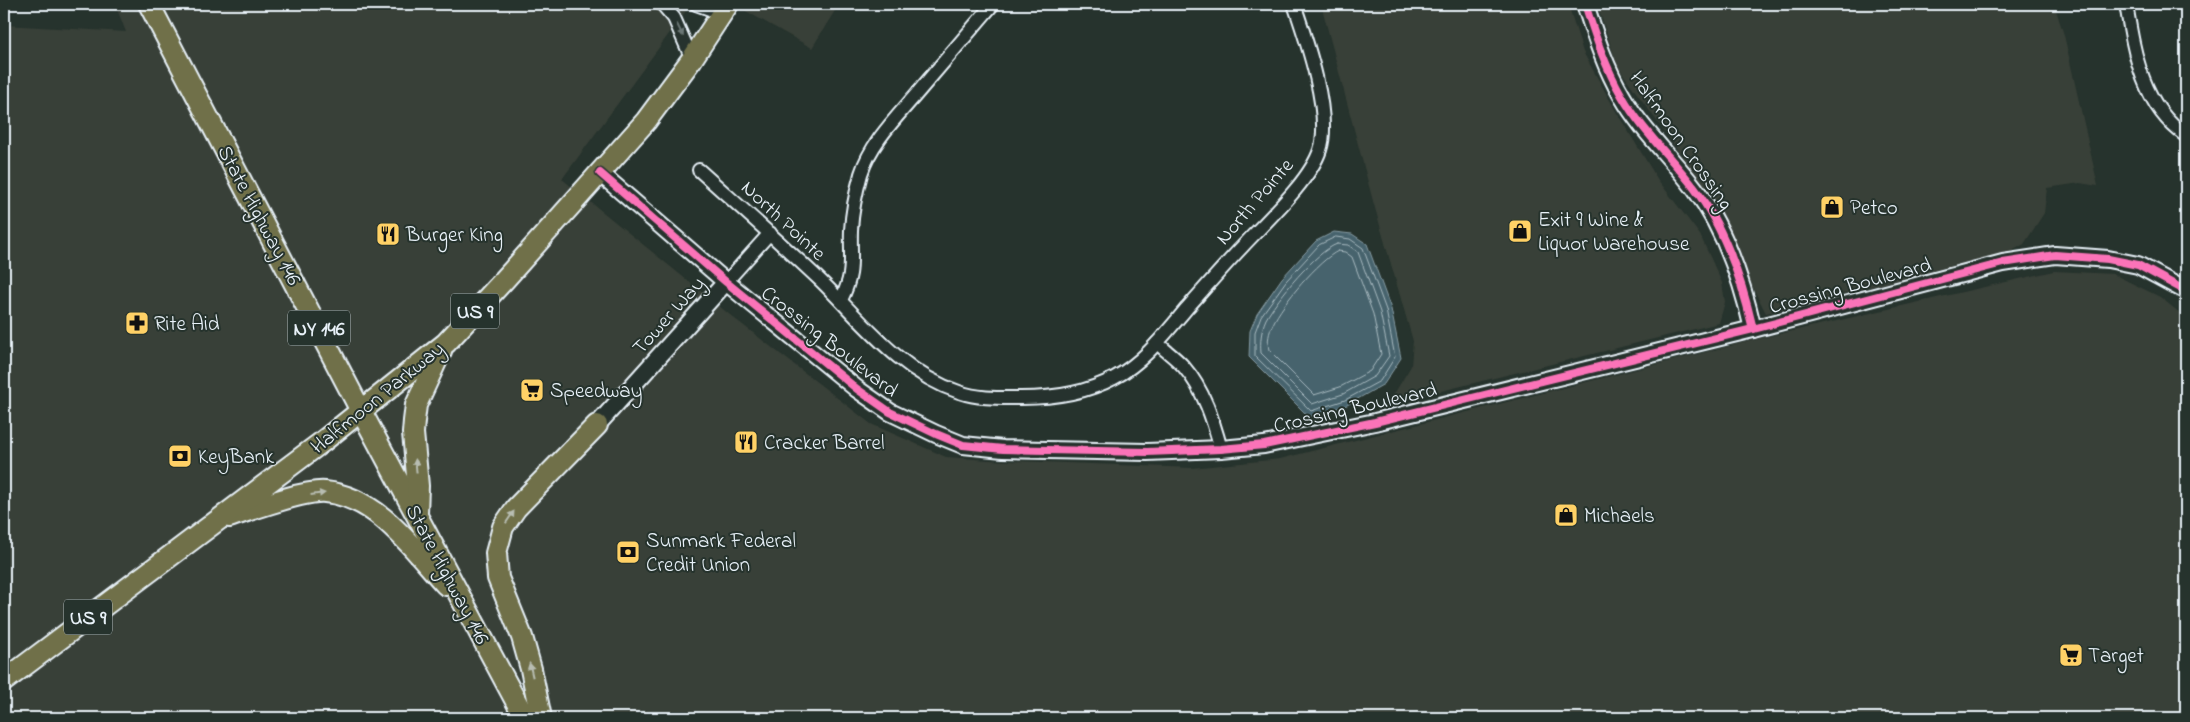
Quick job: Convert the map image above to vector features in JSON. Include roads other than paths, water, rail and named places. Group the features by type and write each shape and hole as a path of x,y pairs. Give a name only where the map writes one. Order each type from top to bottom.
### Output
{"main road":[{"name":"State Highway 146","path":"149,4 464,606 525,718"},
{"name":"Halfmoon Parkway","path":"4,681 361,410 446,343 646,121 692,59 725,9"},
{"path":"417,515 418,486 414,448 416,405 446,343"},
{"path":"541,718 522,637 498,578 496,553 503,527 516,508 597,425"},
{"path":"216,520 277,502 324,492 351,498 372,509 402,535 464,606"}],"street":[{"path":"662,4 674,18 692,59"},
{"path":"696,4 725,9"},
{"name":"North Pointe","path":"840,300 848,286 852,271 851,229 862,173 872,151 887,128 993,4"},
{"name":"North Pointe","path":"699,170 770,232 866,328 904,362 928,379 959,392 987,398 1046,398 1092,388 1116,377 1148,354 1301,182 1320,150 1323,125 1313,62 1294,4"},
{"name":"Halfmoon Crossing","path":"1585,4 1603,58 1621,96 1643,129 1695,190 1717,226 1745,295 1753,329"},
{"path":"2126,4 2131,38 2140,75 2153,101 2179,131 2186,136"},
{"name":"Crossing Boulevard","path":"600,174 726,282 857,389 890,412 963,445 1003,449 1147,452 1264,445 1375,422 1753,329 2003,263 2055,255 2108,259 2138,265 2186,291"},
{"name":"Tower Way","path":"597,425 770,232"},
{"path":"1157,343 1183,366 1195,381 1206,403 1220,449"}],"water":[{"path":"1334,232 1352,234 1367,244 1391,309 1401,358 1384,384 1347,405 1309,417 1249,357 1250,331 1257,314 1282,278 1316,241"}],"place":[{"name":"Petco","path":"1832,207"},
{"name":"Exit 9 Wine & Liquor Warehouse","path":"1520,231"},
{"name":"Burger King","path":"388,234"},
{"name":"Rite Aid","path":"137,323"},
{"name":"Speedway","path":"532,390"},
{"name":"Cracker Barrel","path":"746,442"},
{"name":"KeyBank","path":"180,456"},
{"name":"Michaels","path":"1566,515"},
{"name":"Sunmark Federal Credit Union","path":"628,552"},
{"name":"Target","path":"2071,655"}]}
